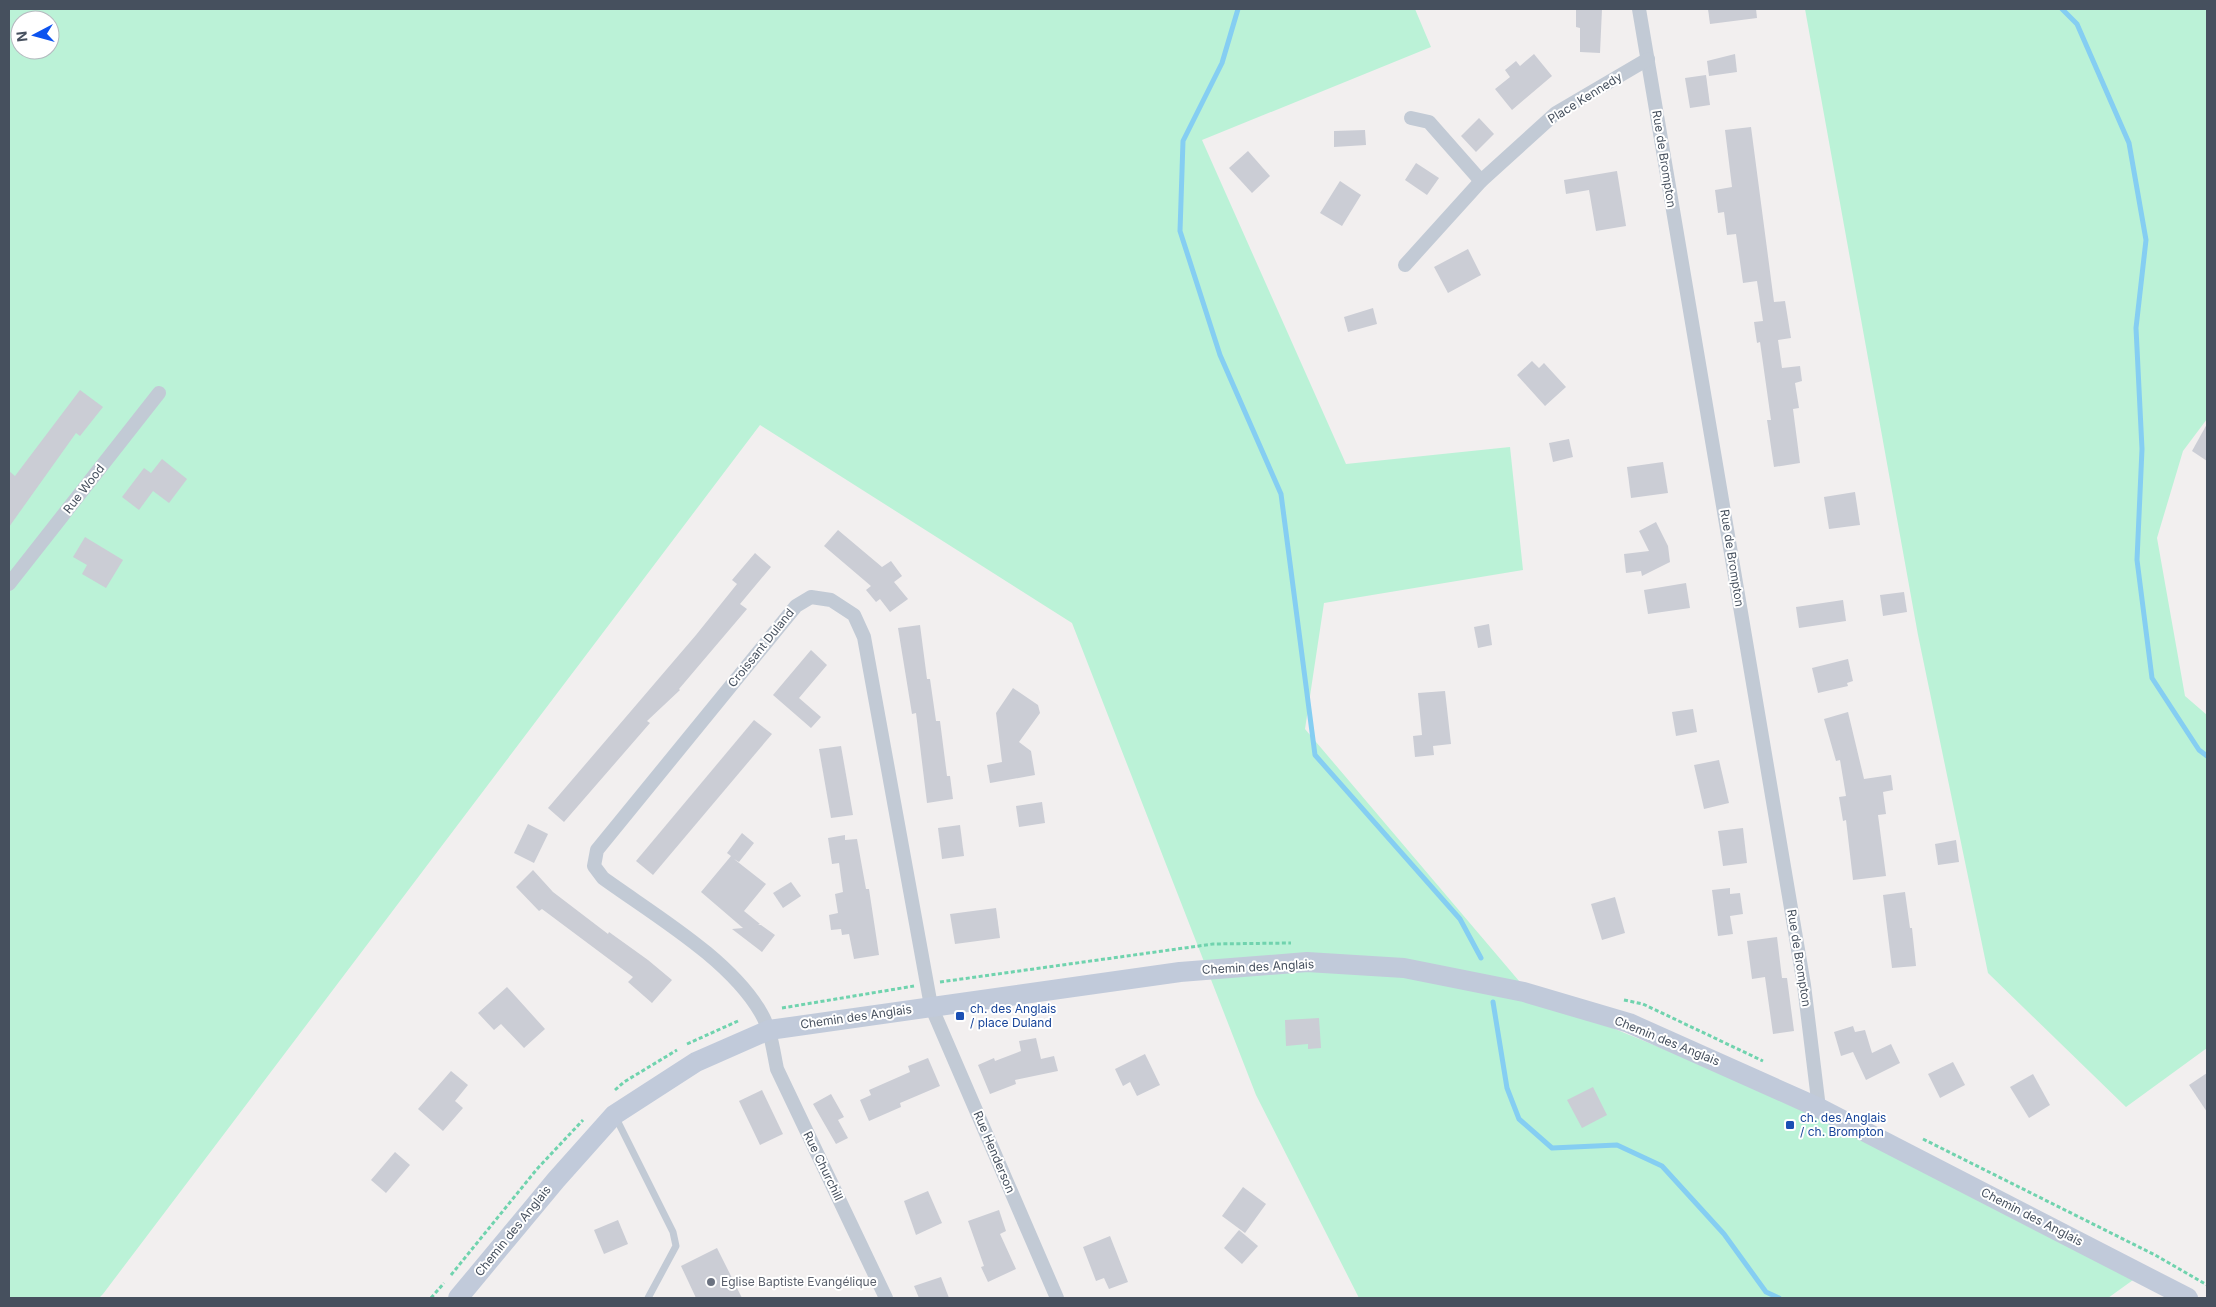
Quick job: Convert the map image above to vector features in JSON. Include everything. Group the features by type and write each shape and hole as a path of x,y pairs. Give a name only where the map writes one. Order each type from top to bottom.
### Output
{"street":[{"name":"Rue de Brompton","path":"1639,9 1804,985 1819,1108"},
{"name":"Place Kennedy","path":"1405,265 1481,181 1556,113 1648,59"},
{"path":"1411,118 1429,122 1481,181"},
{"name":"Rue Wood","path":"9,584 159,393"},
{"name":"Croissant Duland","path":"769,1030 761,1013 725,968 603,878 594,866 597,850 796,606 811,597 831,600 854,615 864,637 931,1006"},
{"name":"Chemin des Anglais","path":"458,1298 556,1180 614,1115 696,1062 769,1030 1180,972 1307,962 1404,968 1524,992 1629,1023 1730,1066 1819,1108 2188,1298"},
{"name":"Rue Henderson","path":"931,1006 1057,1298"},
{"name":"Rue Churchill","path":"769,1030 776,1069 886,1298"}],"lane":[{"path":"614,1115 673,1232 676,1246 648,1298"}],"path":[{"name":"Chemin des Anglais","path":"773,1009 916,986"},
{"name":"Chemin des Anglais","path":"1714,1036 1741,1050"},
{"path":"2091,1224 2155,1255 2207,1285"}],"green space":[{"path":"9,9 1415,9 1431,47 1202,140 1346,464 1510,447 1523,570 1324,603 1305,729 1530,994 1802,1106 2133,1280 2108,1298 1359,1298 1256,1095 1072,623 760,425 99,1298 9,1298"},
{"path":"1805,9 2207,9 2207,419 2183,451 2157,538 2185,696 2207,715 2207,1048 2126,1107 1988,973 1918,635"}],"building":[{"path":"1576,9 1602,9 1600,53 1580,52 1580,28 1576,27"},
{"path":"1708,9 1756,9 1757,18 1710,24"},
{"path":"1534,54 1552,76 1512,110 1495,89 1510,77 1505,70 1516,61 1520,66"},
{"path":"1735,54 1737,72 1709,76 1707,61"},
{"path":"1706,75 1710,105 1690,108 1685,78"},
{"path":"1479,118 1494,134 1476,152 1461,136"},
{"path":"1751,127 1774,302 1785,301 1791,338 1778,340 1782,368 1800,366 1802,381 1795,383 1799,408 1793,409 1800,463 1774,467 1767,420 1771,420 1760,342 1757,343 1754,322 1763,321 1757,281 1743,283 1736,234 1727,235 1724,212 1718,213 1715,190 1732,187 1725,130"},
{"path":"1365,130 1366,145 1334,147 1334,131"},
{"path":"1248,151 1270,176 1252,193 1229,168"},
{"path":"1416,163 1439,178 1427,195 1405,180"},
{"path":"1617,171 1626,226 1596,231 1589,190 1566,194 1564,180"},
{"path":"1340,181 1361,195 1342,226 1320,213"},
{"path":"1468,249 1481,275 1448,293 1434,267"},
{"path":"1373,308 1377,324 1348,332 1344,317"},
{"path":"1532,361 1539,368 1544,363 1566,387 1545,406 1517,375"},
{"path":"80,390 103,407 80,436 76,433 9,527 9,471 15,476"},
{"path":"2207,424 2207,461 2192,451"},
{"path":"1569,439 1573,457 1553,462 1549,443"},
{"path":"162,459 187,479 169,503 153,491 139,510 122,497 144,468 151,473"},
{"path":"1663,462 1668,493 1631,498 1627,467"},
{"path":"1855,492 1860,525 1829,529 1824,497"},
{"path":"1656,522 1668,546 1670,562 1642,576 1641,571 1626,573 1624,554 1649,551 1639,531"},
{"path":"838,530 882,567 891,561 902,576 894,582 908,599 890,612 880,599 876,602 866,590 871,586 824,546"},
{"path":"85,537 123,560 106,588 82,574 87,565 73,557"},
{"path":"755,553 771,567 740,604 747,609 680,690 647,721 650,723 564,822 548,808 696,635 737,584 732,580"},
{"path":"1686,583 1690,608 1648,614 1644,590"},
{"path":"1904,592 1907,612 1883,616 1880,595"},
{"path":"1843,600 1846,621 1799,628 1796,607"},
{"path":"1489,624 1492,645 1478,648 1474,627"},
{"path":"920,625 927,679 930,679 936,721 940,721 947,776 950,776 953,799 927,803 916,713 912,714 898,628"},
{"path":"811,650 827,665 799,698 821,717 811,728 773,695"},
{"path":"1848,659 1853,681 1847,683 1848,686 1818,693 1812,668"},
{"path":"1013,688 1038,705 1040,713 1019,742 1031,751 1035,775 990,783 987,765 1002,762 996,713"},
{"path":"1445,691 1451,744 1433,746 1434,755 1415,757 1413,736 1422,735 1418,693"},
{"path":"1693,709 1697,732 1676,736 1672,712"},
{"path":"1848,712 1864,779 1891,775 1893,790 1883,792 1886,814 1878,815 1886,876 1853,880 1846,820 1843,821 1839,797 1846,796 1840,760 1836,761 1824,719"},
{"path":"754,720 772,734 653,875 636,861"},
{"path":"841,746 853,815 831,818 819,749"},
{"path":"1719,760 1729,803 1704,809 1694,765"},
{"path":"1042,802 1045,823 1019,827 1016,806"},
{"path":"528,824 548,834 534,863 514,853"},
{"path":"960,825 964,856 942,859 938,828"},
{"path":"1743,828 1747,863 1723,866 1718,831"},
{"path":"742,833 754,843 739,862 734,859 766,884 744,911 760,924 758,925 761,925 775,935 762,952 732,929 743,928 701,892 731,856 727,853"},
{"path":"845,835 845,840 857,839 866,889 869,889 879,955 854,959 849,934 842,935 841,929 831,930 829,915 838,913 835,894 843,892 839,863 832,864 828,838"},
{"path":"1956,840 1959,862 1938,865 1935,844"},
{"path":"533,870 553,892 608,934 609,932 648,960 672,980 652,1003 628,982 633,977 542,909 539,911 516,887"},
{"path":"791,882 801,896 783,908 773,893"},
{"path":"1730,888 1730,894 1740,893 1743,914 1730,916 1733,934 1718,936 1712,890"},
{"path":"1905,892 1910,928 1912,928 1916,966 1892,968 1883,895"},
{"path":"1615,897 1625,933 1602,940 1591,904"},
{"path":"996,908 1000,938 955,944 950,914"},
{"path":"1777,937 1782,978 1787,978 1794,1031 1773,1034 1765,977 1752,979 1747,941"},
{"path":"507,987 545,1029 524,1048 501,1024 494,1030 478,1013"},
{"path":"1319,1018 1321,1048 1308,1049 1308,1044 1286,1046 1285,1020"},
{"path":"1853,1026 1855,1032 1865,1030 1872,1053 1891,1044 1900,1063 1866,1080 1853,1052 1841,1056 1834,1032"},
{"path":"1036,1038 1041,1059 1054,1056 1058,1071 1015,1080 1016,1084 990,1094 978,1065 994,1058 995,1061 1021,1051 1019,1041"},
{"path":"1145,1054 1160,1085 1137,1096 1130,1082 1123,1086 1115,1069"},
{"path":"928,1058 940,1086 900,1103 901,1107 869,1121 860,1100 871,1095 869,1090 910,1072 908,1066"},
{"path":"1953,1062 1965,1085 1940,1098 1928,1074"},
{"path":"451,1071 468,1085 455,1101 463,1108 443,1131 418,1109"},
{"path":"2207,1073 2207,1112 2189,1085"},
{"path":"2033,1074 2050,1105 2029,1118 2010,1087"},
{"path":"1593,1087 1607,1115 1582,1128 1567,1100"},
{"path":"762,1090 783,1134 760,1145 739,1101"},
{"path":"831,1094 844,1117 838,1120 848,1138 836,1144 813,1104"},
{"path":"395,1152 410,1165 386,1193 371,1180"},
{"path":"1243,1187 1266,1204 1245,1233 1222,1216"},
{"path":"928,1191 942,1223 916,1235 904,1201"},
{"path":"999,1210 1006,1231 1000,1234 1016,1269 988,1282 981,1267 984,1266 968,1221"},
{"path":"618,1220 628,1244 604,1254 594,1230"},
{"path":"1239,1230 1258,1246 1242,1264 1224,1248"},
{"path":"1110,1236 1128,1282 1109,1289 1104,1278 1096,1281 1083,1247"},
{"name":"Eglise Baptiste Evangélique","path":"717,1248 742,1298 696,1298 681,1266"},
{"path":"941,1277 949,1298 919,1298 914,1286"}],"waterway":[{"path":"1238,9 1222,63 1183,141 1180,231 1220,355 1281,494 1315,755 1460,919 1481,958"},
{"path":"2062,9 2077,24 2129,143 2146,240 2136,328 2142,449 2137,560 2152,678 2199,750 2207,756"},
{"path":"1493,1002 1507,1088 1519,1119 1552,1148 1617,1145 1662,1166 1724,1234 1766,1292 1779,1298"}],"place":[{"name":"ch. des Anglais / place Duland","path":"960,1016"},
{"name":"ch. des Anglais / ch. Brompton","path":"1790,1125"},
{"name":"Eglise Baptiste Evangélique","path":"711,1282"}]}
